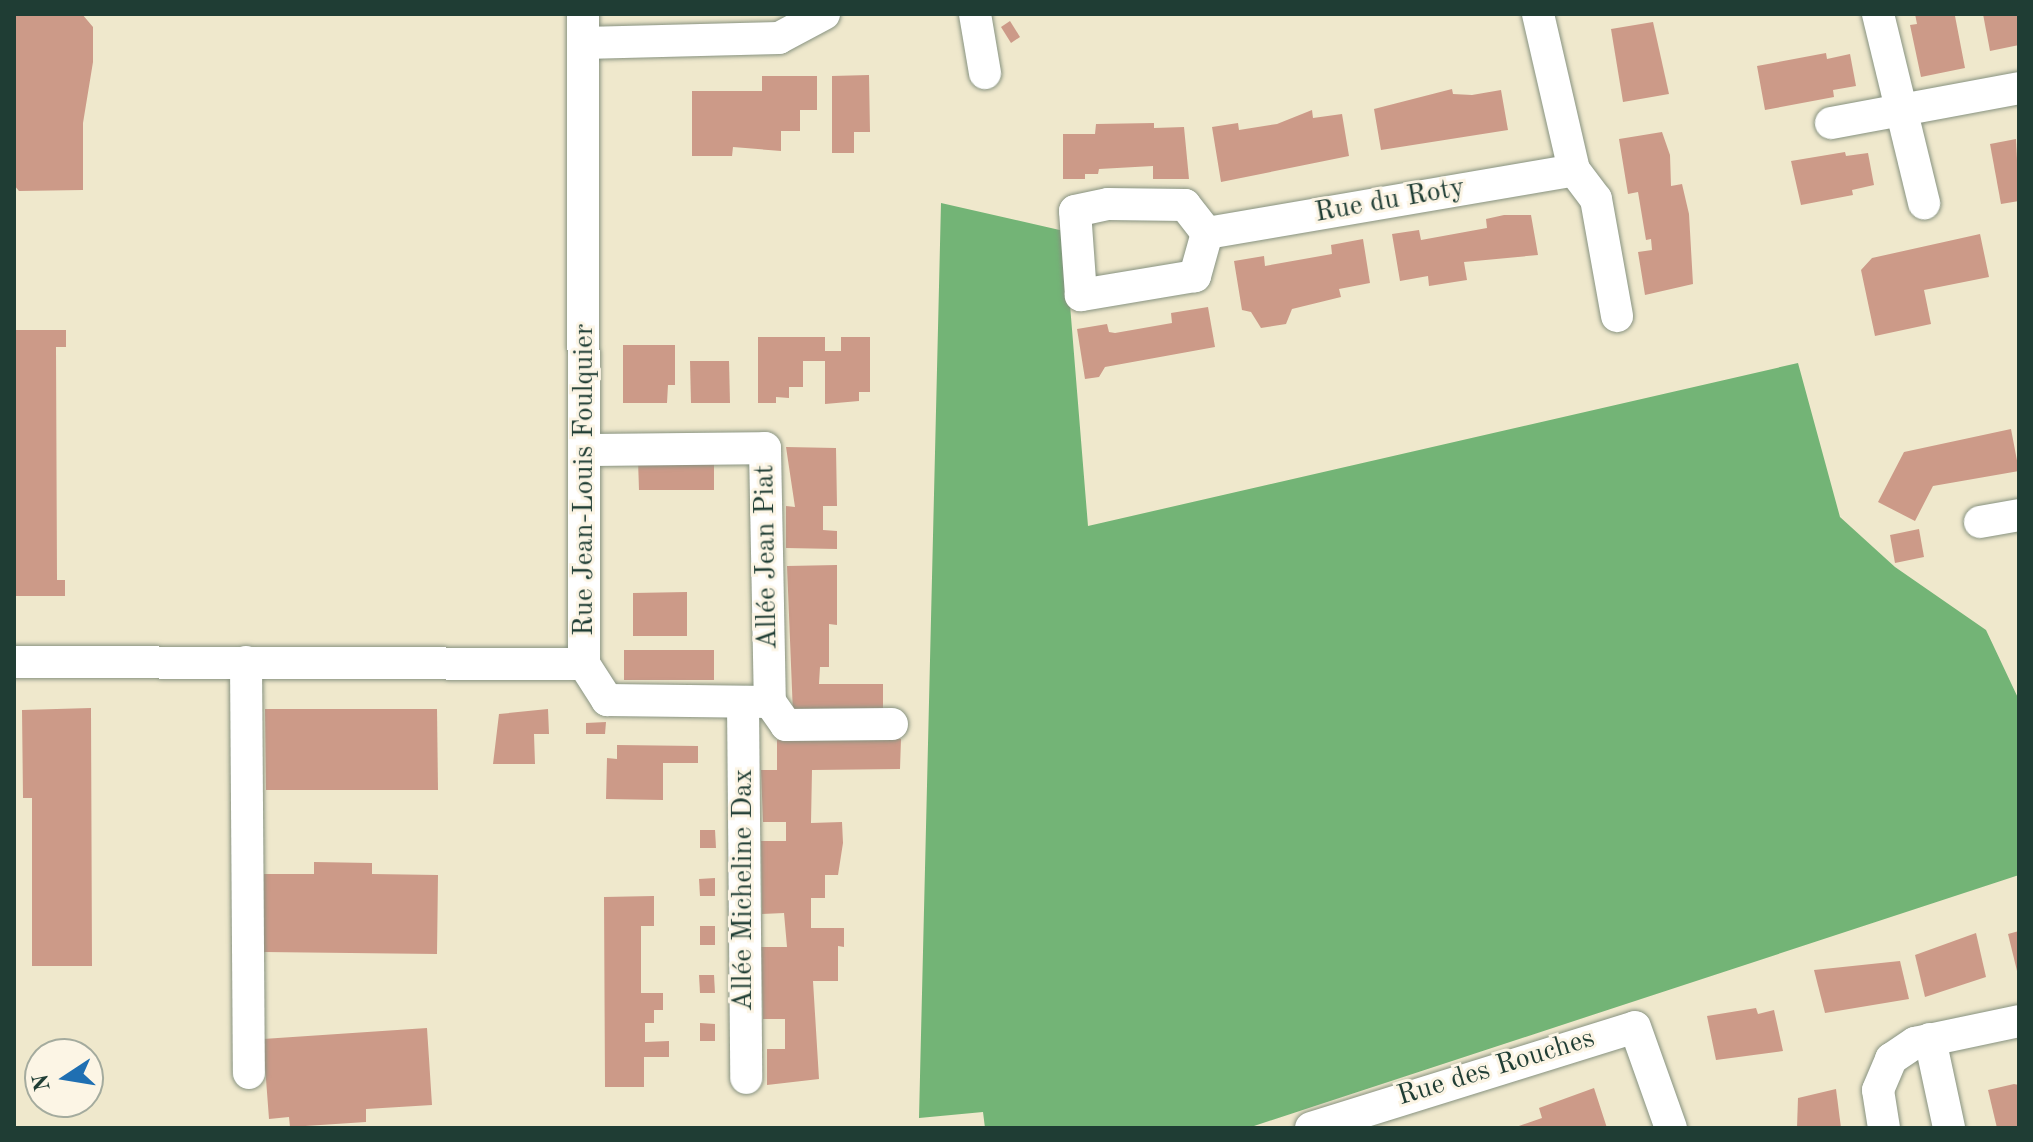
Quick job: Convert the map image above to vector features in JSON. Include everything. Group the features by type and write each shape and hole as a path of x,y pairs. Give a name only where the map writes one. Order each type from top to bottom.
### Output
{"street":[{"path":"583,29 779,38 824,14"},
{"path":"975,14 985,73"},
{"path":"1538,14 1574,170 1596,199 1617,316"},
{"path":"1878,14 1898,108 1924,203"},
{"name":"Rue Jean-Louis Foulquier","path":"14,662 584,664 583,29"},
{"path":"1831,123 1898,108 2019,88"},
{"name":"Rue du Roty","path":"1207,233 1574,170"},
{"name":"Allée Jean Piat","path":"585,450 765,448 756,702"},
{"path":"1980,522 2019,515"},
{"path":"246,662 249,1073"},
{"path":"584,664 607,700 756,702 786,725 892,724"},
{"name":"Allée Micheline Dax","path":"746,1078 756,702"},
{"path":"1884,1128 1878,1090 1891,1059 1930,1039 2019,1021"},
{"name":"Rue des Rouches","path":"1311,1128 1635,1027 1671,1128"},
{"path":"1930,1039 1949,1128"}],"green space":[{"path":"941,203 1064,231 1088,526 1798,363 1840,517 1895,567 1986,630 2019,700 2019,875 1248,1128 985,1128 983,1112 919,1118"}],"building":[{"path":"14,14 82,14 93,27 93,62 83,123 83,190 19,191 14,185"},
{"path":"1915,14 1955,16 1965,68 1921,77 1910,25 1917,24"},
{"path":"1983,14 2019,14 2019,45 1990,51"},
{"path":"1010,21 1020,37 1011,43 1001,27"},
{"path":"1653,22 1669,94 1623,102 1611,29"},
{"path":"1826,53 1827,59 1850,54 1856,86 1833,90 1834,97 1765,110 1757,66"},
{"path":"869,75 870,132 854,132 854,153 832,153 832,76"},
{"path":"762,76 817,76 817,110 800,110 800,131 781,131 781,151 733,147 732,156 692,156 692,91 762,91"},
{"path":"1452,89 1453,94 1472,95 1501,90 1508,130 1381,150 1374,109"},
{"path":"1312,110 1313,118 1342,114 1349,156 1221,182 1212,127 1238,123 1239,130 1277,124"},
{"path":"1154,123 1154,128 1184,127 1189,179 1153,179 1153,166 1099,169 1098,174 1085,174 1085,179 1063,179 1063,134 1095,134 1096,124"},
{"path":"1662,132 1670,155 1671,186 1682,184 1689,214 1693,284 1645,295 1638,252 1652,250 1651,239 1646,240 1638,192 1628,194 1619,139"},
{"path":"2016,139 2019,201 2001,204 1990,144"},
{"path":"1845,152 1846,156 1868,153 1874,185 1852,190 1853,195 1801,205 1791,161"},
{"path":"1531,215 1538,255 1464,262 1467,280 1429,286 1428,276 1400,281 1392,234 1419,230 1421,240 1487,228 1486,219"},
{"path":"1980,234 1989,277 1924,290 1931,324 1875,336 1861,270 1872,258"},
{"path":"1363,239 1370,283 1339,289 1341,297 1292,309 1286,324 1261,328 1251,312 1242,310 1234,261 1264,256 1265,266 1332,254 1331,245"},
{"path":"1208,307 1215,347 1105,367 1099,377 1085,379 1077,329 1107,324 1109,332 1115,333 1172,323 1171,313"},
{"path":"14,330 66,330 66,347 56,347 57,580 65,580 65,596 14,596"},
{"path":"758,337 825,337 825,351 841,351 841,337 870,337 870,392 859,392 859,401 825,404 825,361 803,361 803,387 789,387 789,398 776,397 776,403 758,403"},
{"path":"623,345 675,345 675,385 668,385 667,403 623,403"},
{"path":"690,361 729,361 730,403 691,403"},
{"path":"2011,429 2019,471 1933,486 1915,521 1878,502 1904,452"},
{"path":"786,447 836,448 837,506 823,506 823,530 837,531 837,549 786,548 786,506 795,507"},
{"path":"638,460 714,460 714,490 639,490"},
{"path":"1919,529 1924,557 1895,563 1890,535"},
{"path":"837,565 837,625 829,624 829,667 820,667 819,684 883,684 883,714 793,714 787,566"},
{"path":"687,592 687,636 633,636 633,593"},
{"path":"624,650 714,650 714,680 624,680"},
{"path":"91,708 92,966 32,966 32,798 23,798 22,710"},
{"path":"265,709 437,709 438,790 266,790"},
{"path":"548,709 549,734 534,734 535,764 493,764 499,714"},
{"path":"606,722 605,734 586,734 586,723"},
{"path":"901,739 900,769 812,770 811,823 842,822 843,843 838,875 825,875 825,898 811,898 811,928 844,928 844,947 838,946 838,981 813,981 819,1079 767,1085 767,1049 785,1049 785,1019 763,1019 761,947 787,947 784,913 762,914 761,841 786,841 786,822 763,822 761,770 777,770 777,740"},
{"path":"617,745 698,746 698,763 663,763 663,800 606,799 607,758 617,759"},
{"path":"700,830 715,830 716,848 700,848"},
{"path":"314,862 372,863 372,874 438,875 437,954 264,952 264,874 314,874"},
{"path":"715,878 715,896 700,896 699,879"},
{"path":"654,896 654,926 641,926 641,993 663,993 663,1010 654,1010 654,1023 645,1023 645,1042 669,1041 669,1057 644,1057 644,1087 605,1087 604,897"},
{"path":"700,926 715,926 715,945 700,945"},
{"path":"2019,931 2019,974 2018,975 2008,934"},
{"path":"1976,933 1986,977 1925,997 1915,955"},
{"path":"1900,961 1909,999 1825,1013 1814,970"},
{"path":"699,975 714,975 715,993 700,993"},
{"path":"1756,1008 1758,1014 1774,1010 1783,1051 1716,1060 1707,1016"},
{"path":"700,1023 715,1024 715,1041 700,1041"},
{"path":"427,1028 432,1105 366,1109 366,1122 290,1127 289,1117 269,1119 263,1039"},
{"path":"2019,1085 2019,1126 1997,1128 1988,1090"},
{"path":"1594,1088 1607,1128 1513,1128 1542,1118 1539,1108"},
{"path":"1836,1089 1841,1128 1797,1128 1798,1098"}]}
